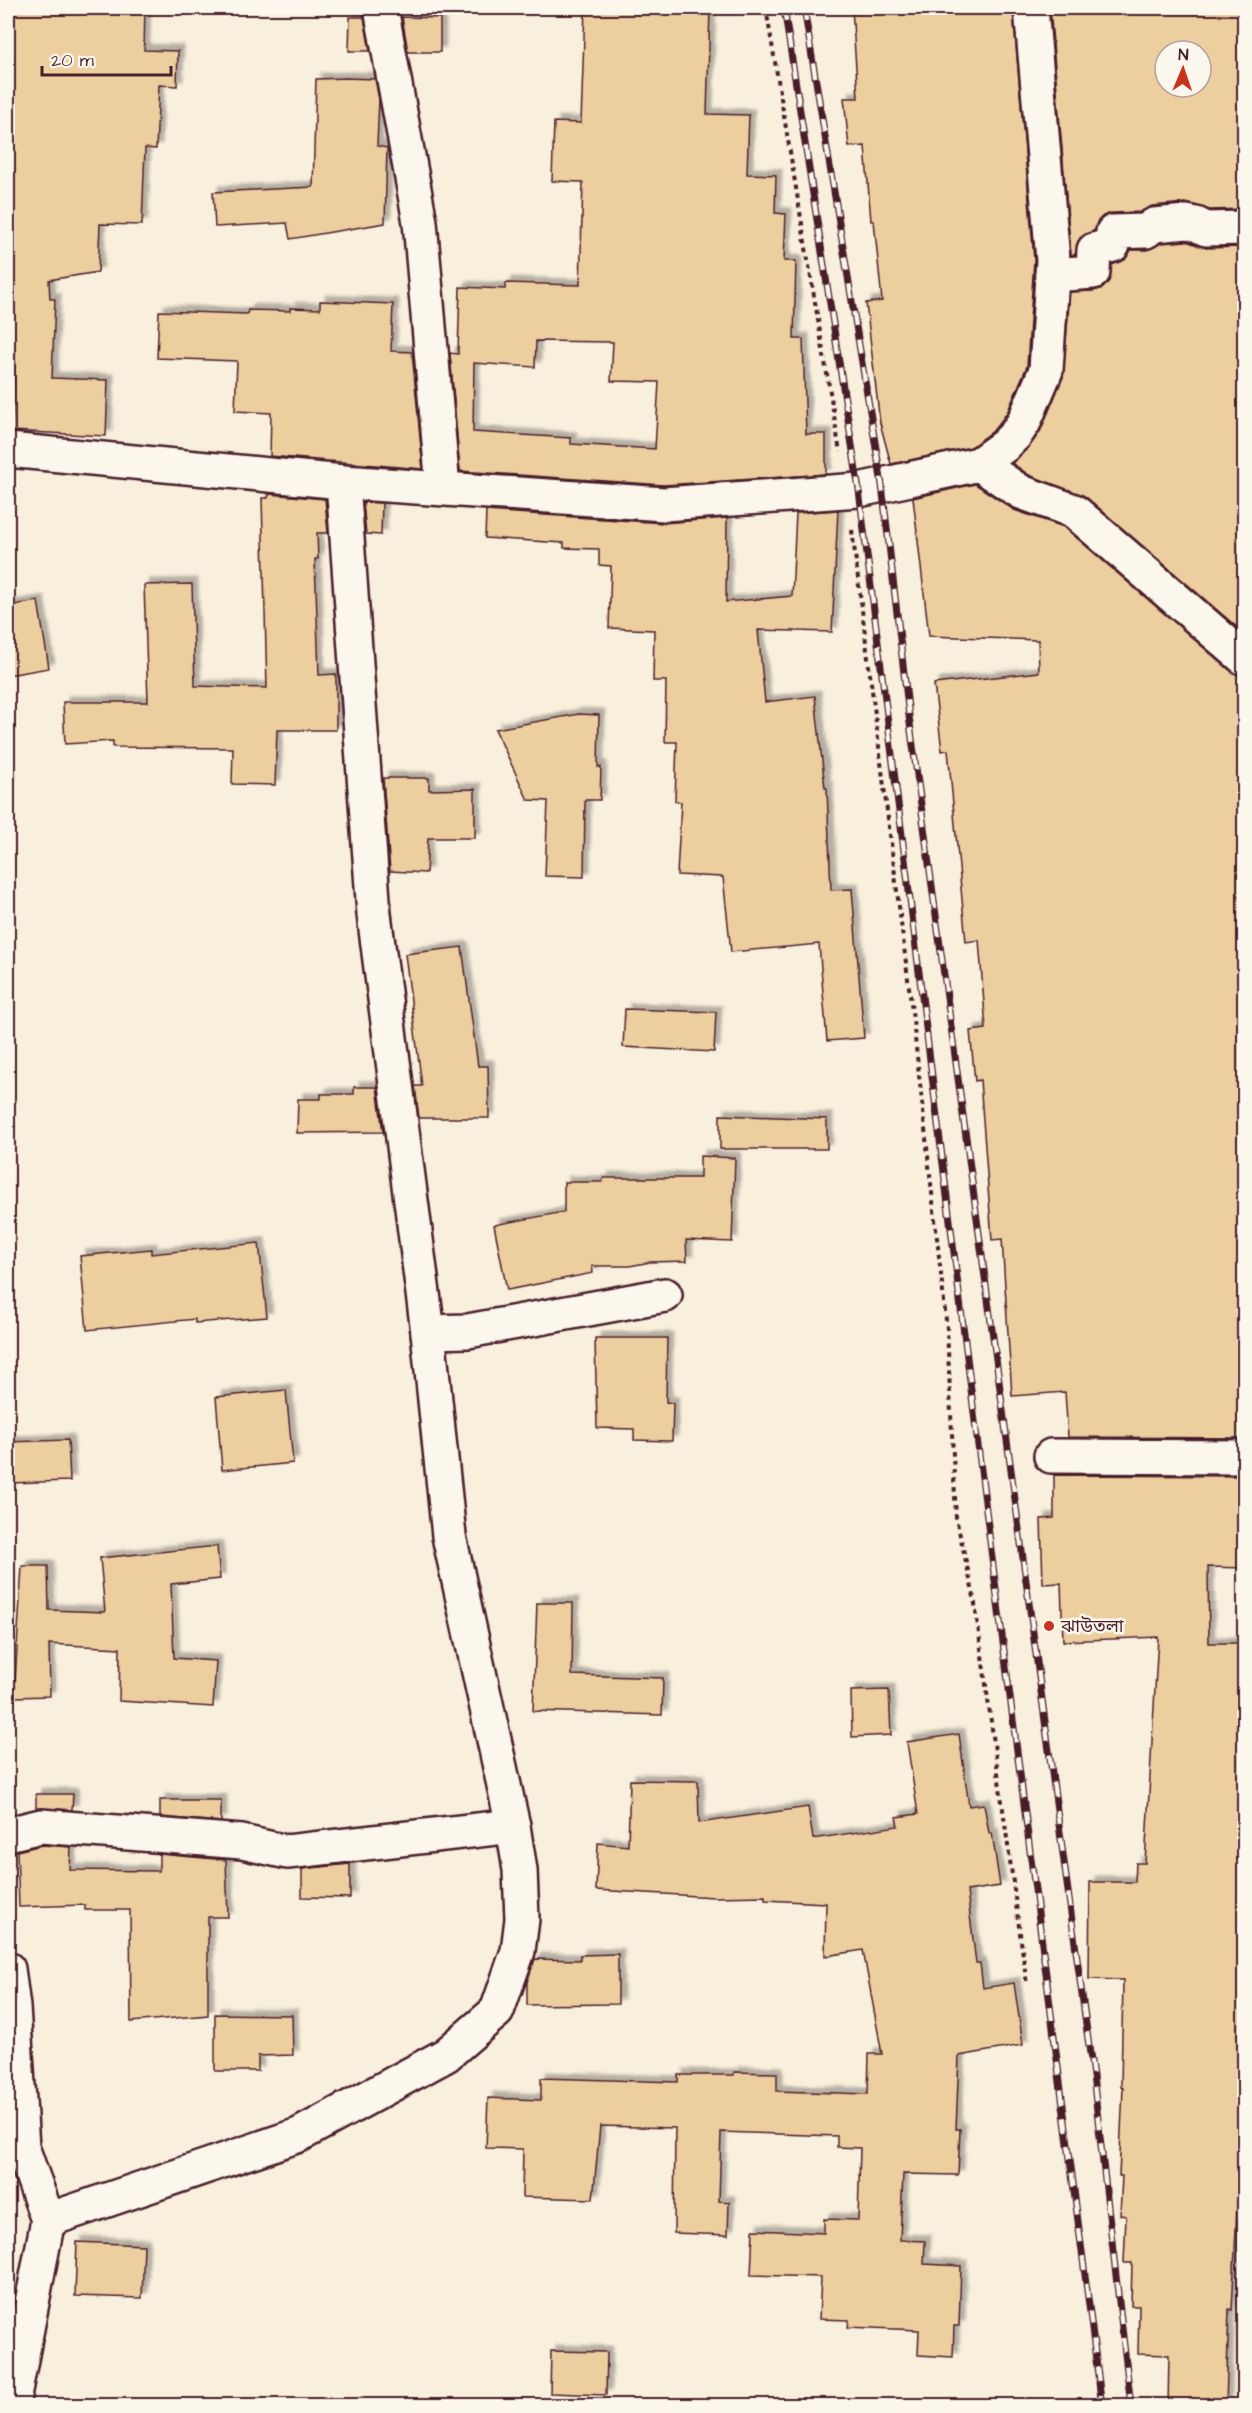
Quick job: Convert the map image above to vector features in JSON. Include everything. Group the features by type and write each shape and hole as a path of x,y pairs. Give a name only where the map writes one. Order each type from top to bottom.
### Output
{"street":[{"path":"381,8 420,222 443,488"},
{"path":"8,450 343,482 664,504 846,489 859,490 979,464 1016,434 1024,422 1046,370 1053,260 1031,8"},
{"path":"1052,275 1093,272 1094,249 1113,245 1113,231 1146,231 1154,225 1187,222 1206,229 1245,228"},
{"path":"979,464 1021,492 1074,511 1245,658"},
{"path":"48,2220 299,2135 446,2055 497,2011 518,1951 522,1919 520,1870 513,1826 449,1536 428,1332 374,914 343,482"},
{"path":"428,1332 468,1331 665,1294"},
{"path":"1051,1456 1245,1457"},
{"path":"8,1834 41,1826 242,1842 287,1852 513,1826"},
{"path":"8,1969 13,2007 22,2147 48,2220 12,2406"}],"path":[{"path":"766,8 846,489 912,1011 947,1329 956,1518 974,1597 1027,1985"}],"building":[{"path":"8,8 145,8 144,50 178,51 177,86 159,85 156,149 145,148 142,225 100,224 98,272 49,280 50,299 55,299 52,378 108,380 106,436 12,431 15,351 8,351"},
{"path":"585,8 710,8 707,114 749,115 747,174 776,175 775,213 786,214 784,261 796,261 794,339 803,339 806,434 826,434 826,474 664,485 460,471 450,353 458,354 460,287 505,289 506,283 580,285 583,182 552,181 554,122 581,123","holes":["536,341 613,342 611,381 659,382 655,449 571,444 571,438 473,432 474,363 535,367"]},
{"path":"852,8 1013,8 1034,260 1027,366 1007,413 992,432 971,447 891,464 880,423 866,303 882,301 874,221 871,221 865,146 849,147 844,98 858,98"},
{"path":"1050,8 1245,8 1245,209 1210,210 1185,203 1152,206 1140,212 1112,213 1103,216 1097,222 1095,230 1080,238 1075,255 1071,255"},
{"path":"350,17 364,17 370,51 349,51"},
{"path":"402,17 440,18 440,52 408,52"},
{"path":"316,79 375,79 379,99 377,146 387,148 385,223 290,239 287,223 215,227 213,192 313,187"},
{"path":"1186,241 1206,248 1245,247 1245,634 1086,497 1029,475 1012,463 1029,447 1040,432 1063,377 1070,292 1094,291 1103,288 1109,281 1112,265 1125,260 1131,250 1147,250 1161,243"},
{"path":"320,301 393,304 391,351 412,352 423,469 270,456 271,413 235,411 237,361 157,358 159,311 247,314 248,310 320,309"},
{"path":"975,484 1014,510 1064,527 1232,672 1245,676 1245,1438 1068,1437 1065,1392 1012,1396 1002,1239 992,1240 980,1080 975,1081 970,1031 986,1029 979,940 966,942 948,750 942,751 934,684 1039,672 1038,640 929,636 913,498"},
{"path":"269,494 325,499 328,533 317,533 318,559 315,559 319,675 336,674 336,730 277,730 275,785 232,784 233,748 113,747 113,741 65,744 63,702 148,702 144,585 192,584 195,686 267,688 262,498 268,498"},
{"path":"363,502 382,503 381,535 366,534"},
{"path":"838,510 832,632 758,630 765,702 815,696 825,788 827,788 831,890 852,889 864,1038 827,1041 819,944 731,952 723,877 677,875 681,802 675,801 677,742 665,742 666,681 653,681 654,630 609,628 611,566 599,565 599,549 564,548 564,543 485,538 486,511 663,523 727,518 726,602 792,596 796,513"},
{"path":"38,601 49,668 8,675 8,606"},
{"path":"579,714 599,715 598,767 601,767 600,800 585,800 584,877 545,876 548,801 528,800 495,729"},
{"path":"383,778 429,778 429,790 475,789 475,838 428,838 426,873 390,871"},
{"path":"462,947 478,1066 488,1066 489,1118 419,1118 415,1086 422,1086 405,954"},
{"path":"625,1009 716,1012 714,1052 623,1047"},
{"path":"354,1087 377,1087 383,1132 297,1133 298,1099 321,1099 321,1094 354,1094"},
{"path":"720,1115 827,1119 827,1149 720,1149"},
{"path":"700,1156 735,1158 732,1242 686,1240 687,1261 650,1262 630,1266 592,1266 593,1273 507,1290 494,1225 564,1212 564,1182 602,1182 604,1178 700,1178"},
{"path":"259,1243 267,1317 195,1323 195,1319 87,1330 80,1256 151,1249 151,1254"},
{"path":"595,1338 667,1338 666,1402 673,1403 672,1441 634,1440 634,1429 597,1428"},
{"path":"286,1390 293,1463 222,1470 216,1397"},
{"path":"68,1440 70,1481 8,1483 8,1442"},
{"path":"1054,1475 1245,1476 1245,1568 1208,1567 1209,1643 1245,1643 1245,2188 1238,2188 1232,2310 1229,2309 1226,2406 1168,2406 1169,2355 1138,2354 1139,2306 1131,2306 1132,2263 1124,2263 1126,2216 1120,2215 1123,1980 1089,1979 1090,1882 1135,1882 1136,1863 1145,1863 1158,1637 1063,1641 1061,1583 1043,1584 1041,1519 1054,1518"},
{"path":"217,1546 220,1579 171,1584 174,1658 216,1661 213,1707 119,1701 120,1648 49,1644 50,1696 14,1697 22,1566 48,1566 49,1610 105,1612 100,1558"},
{"path":"537,1603 573,1603 572,1675 663,1678 662,1715 533,1711"},
{"path":"889,1690 891,1735 852,1737 851,1691"},
{"path":"959,1734 969,1806 984,1804 989,1833 992,1833 1000,1886 967,1891 976,1963 980,1963 983,1988 1014,1983 1023,2045 959,2056 956,2129 960,2129 958,2175 903,2174 900,2240 925,2241 924,2264 961,2266 959,2326 954,2326 953,2357 918,2355 919,2330 848,2327 849,2320 819,2319 821,2277 751,2275 753,2230 824,2233 824,2219 858,2220 860,2148 837,2147 837,2136 721,2132 719,2201 729,2202 728,2235 674,2233 675,2128 600,2126 593,2199 522,2197 523,2149 486,2148 488,2098 541,2100 541,2078 678,2082 678,2075 734,2075 734,2072 777,2073 777,2091 868,2094 869,2054 882,2054 863,1950 825,1956 826,1903 765,1900 765,1896 714,1897 596,1890 598,1843 628,1846 630,1780 698,1781 699,1823 808,1807 813,1839 898,1826 896,1817 918,1814 907,1742"},
{"path":"36,1794 73,1794 72,1810 36,1808"},
{"path":"160,1800 221,1800 221,1822 160,1817"},
{"path":"42,1845 71,1847 70,1870 159,1871 159,1854 226,1860 228,1917 208,1917 208,2015 131,2022 130,1910 85,1910 85,1905 19,1907 17,1851"},
{"path":"350,1864 350,1898 302,1897 302,1869"},
{"path":"618,1954 618,2004 527,2005 527,1982 535,1959 580,1960 580,1955"},
{"path":"215,2014 292,2015 293,2055 258,2056 258,2071 215,2071"},
{"path":"77,2242 144,2245 142,2298 75,2296"},
{"path":"551,2351 607,2352 606,2395 550,2393"}],"railway":[{"path":"784,8 859,490 992,1558 1102,2406"},
{"path":"804,8 882,485 909,716 1093,2076 1131,2406"}],"place":[{"name":"ঝাউতলা","path":"1049,1626"}]}
